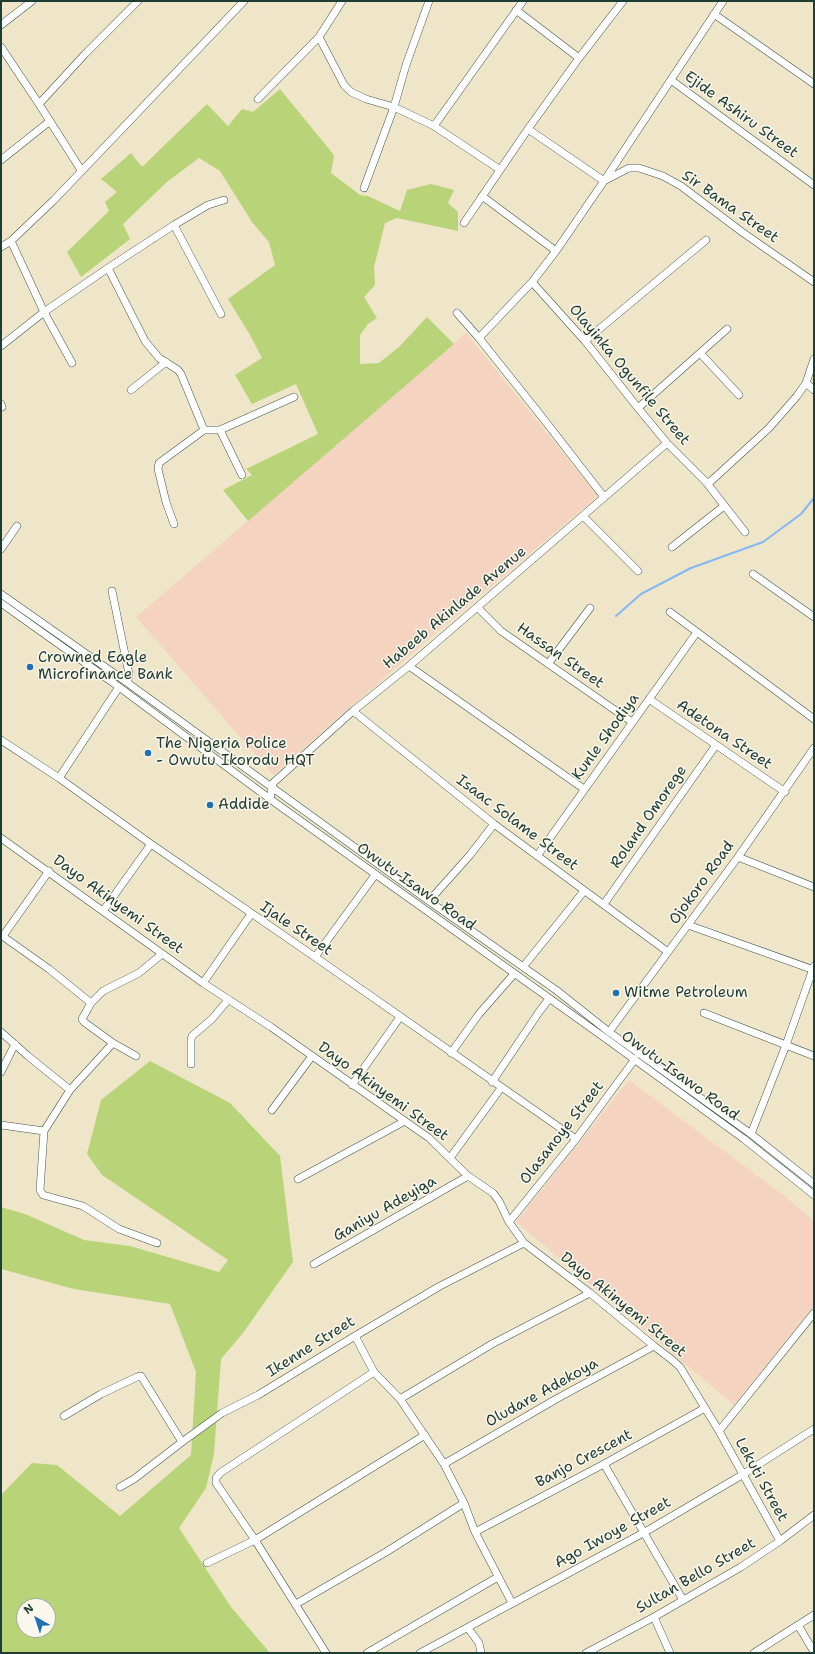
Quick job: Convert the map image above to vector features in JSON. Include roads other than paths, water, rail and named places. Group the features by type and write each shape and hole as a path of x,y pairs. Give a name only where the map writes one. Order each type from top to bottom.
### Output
{"street":[{"path":"1,25 32,1"},
{"path":"40,104 85,54 138,1"},
{"path":"1,247 11,241 54,200 244,1"},
{"path":"258,99 318,37 342,1"},
{"path":"364,188 394,107 406,65 429,1"},
{"path":"434,126 523,1"},
{"path":"464,223 499,169 579,58 623,1"},
{"path":"479,338 532,282 556,251 723,1"},
{"path":"516,10 579,58"},
{"path":"714,14 814,84"},
{"path":"318,37 344,85 351,92 366,99 394,107 434,126 499,169"},
{"path":"1,47 4,58 40,104 81,170"},
{"name":"Ejide Ashiru Street","path":"671,80 814,185"},
{"path":"1,160 50,121"},
{"path":"528,129 604,181"},
{"name":"Sir Bama Street","path":"604,181 630,168 639,168 663,176 681,186 742,232 814,282"},
{"path":"482,196 556,251"},
{"path":"1,346 44,312 108,268 174,225 208,205 224,200"},
{"path":"174,225 221,314"},
{"path":"585,341 706,240"},
{"path":"11,241 44,312 72,363"},
{"path":"108,268 145,340 159,358 178,370 181,374 204,430"},
{"name":"Olayinka Ogunfile Street","path":"532,282 585,341 667,443 706,482 745,532"},
{"path":"457,313 479,338 604,497"},
{"path":"638,408 728,329"},
{"path":"700,353 739,395"},
{"path":"706,482 710,482 769,428 797,396 806,383 814,359"},
{"path":"131,390 166,362"},
{"path":"806,383 814,390"},
{"path":"174,524 166,502 157,466 159,463 204,430 220,430 294,397"},
{"path":"220,430 242,475"},
{"name":"Habeeb Akinlade Avenue","path":"270,799 273,783 353,711 409,666 667,443"},
{"path":"672,547 724,506"},
{"path":"583,516 638,571"},
{"path":"1,549 17,526"},
{"path":"753,574 814,617"},
{"path":"112,591 129,674 128,680 125,681"},
{"name":"Owutu-Isawo Road","path":"1,594 125,681 429,901 556,990 609,1032 751,1134 814,1184"},
{"name":"Owutu-Isawo Road","path":"1,603 119,687 375,875 635,1059 744,1139 814,1195"},
{"name":"Hassan Street","path":"477,607 502,631 632,722"},
{"path":"548,664 590,608"},
{"path":"670,612 814,719"},
{"name":"Kunle Shodiya","path":"536,856 697,632"},
{"path":"409,666 584,789"},
{"path":"58,778 119,687"},
{"name":"Adetona Street","path":"650,699 716,746 785,792"},
{"name":"Isaac Solame Street","path":"353,711 494,824 668,952"},
{"name":"Ijale Street","path":"1,740 58,778 150,844 576,1139"},
{"name":"Roland Omorege","path":"604,904 716,746"},
{"name":"Ojokoro Road","path":"609,1032 785,792 814,748"},
{"path":"429,901 470,855 494,824"},
{"name":"Dayo Akinyemi Street","path":"1,838 203,983 312,1056 435,1143 468,1176 493,1193 524,1242 590,1293 680,1367 719,1431"},
{"path":"103,911 150,844"},
{"path":"738,856 814,886"},
{"path":"49,871 2,936 49,969 91,1003"},
{"path":"315,957 375,875"},
{"path":"523,967 584,891"},
{"path":"203,983 251,914"},
{"path":"688,925 814,969 751,1134"},
{"path":"136,1056 113,1044 82,1019 91,1003 103,991 138,973 162,954"},
{"path":"451,1053 479,1014 514,974"},
{"path":"492,1082 549,999"},
{"path":"191,1064 192,1036 212,1019 228,1000"},
{"path":"704,1013 814,1056"},
{"path":"352,1085 400,1017"},
{"path":"1,1032 70,1090"},
{"path":"1,1072 15,1044"},
{"path":"113,1044 70,1090 44,1131 40,1190 43,1195 83,1206 119,1229 157,1243"},
{"path":"272,1110 312,1056"},
{"name":"Olasanoye Street","path":"510,1222 576,1139 635,1059"},
{"path":"450,1158 501,1088"},
{"path":"298,1179 405,1121"},
{"path":"1,1125 44,1131"},
{"name":"Ganiyu Adeyiga","path":"314,1264 468,1176"},
{"name":"Ikenne Street","path":"120,1487 134,1479 222,1413 258,1395 298,1372 355,1336 440,1286 524,1242"},
{"path":"400,1399 492,1344 590,1293"},
{"path":"719,1431 814,1313"},
{"path":"355,1336 374,1372 400,1399 444,1464 464,1503 475,1532 512,1603"},
{"name":"Oludare Adekoya","path":"444,1464 558,1398 654,1346"},
{"path":"326,1653 255,1540 216,1483 216,1478 220,1473 374,1372"},
{"path":"64,1416 101,1394 141,1376 182,1442"},
{"name":"Banjo Crescent","path":"475,1532 604,1464 705,1408"},
{"name":"Ago Iwoye Street","path":"420,1653 644,1532 742,1475 814,1429"},
{"name":"Lekuti Street","path":"719,1431 742,1475 780,1541"},
{"path":"207,1563 255,1540 424,1435"},
{"path":"604,1464 683,1600"},
{"path":"296,1604 386,1552 464,1503"},
{"name":"Sultan Bello Street","path":"586,1653 654,1617 741,1567 780,1541 814,1515"},
{"path":"367,1653 498,1577"},
{"path":"754,1653 814,1615"},
{"path":"654,1617 670,1653"},
{"path":"798,1625 814,1652"},
{"path":"468,1628 479,1644 481,1653"}],"waterway":[{"path":"616,616 641,594 691,568 763,542 801,514 814,498"}],"place":[{"name":"Crowned Eagle Microfinance Bank","path":"30,667"},
{"name":"The Nigeria Police - Owutu Ikorodu HQT","path":"148,753"},
{"name":"Addide","path":"210,805"},
{"name":"Witme Petroleum","path":"616,993"}]}
